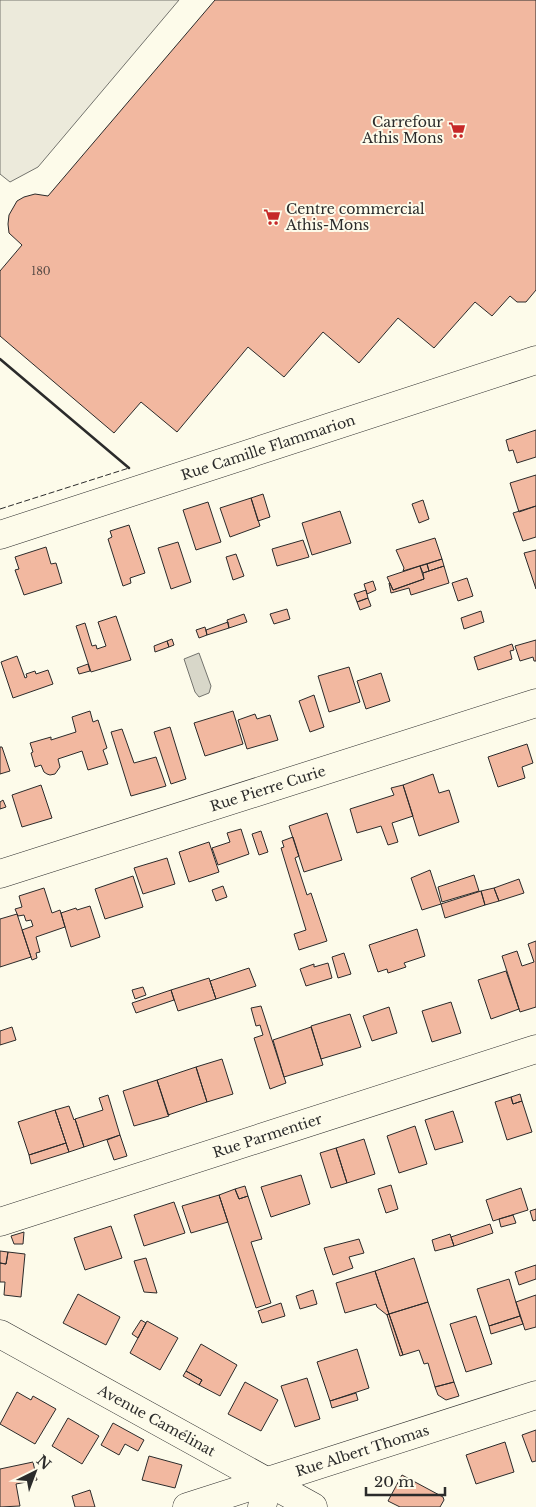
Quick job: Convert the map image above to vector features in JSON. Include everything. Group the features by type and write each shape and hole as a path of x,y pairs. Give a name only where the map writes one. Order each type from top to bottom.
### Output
{"street":[{"name":"Rue Camille Flammarion","path":"0,535 536,360"},
{"name":"Rue Pierre Curie","path":"0,874 536,703"},
{"name":"Rue Parmentier","path":"0,1222 536,1049"},
{"name":"Avenue Camélinat","path":"0,1334 265,1494 313,1507"},
{"name":"Rue Albert Thomas","path":"187,1507 265,1494 536,1395"}],"shaded area":[{"path":"0,0 179,0 38,167 10,182 0,174"},
{"path":"199,653 211,686 209,693 199,697 195,692 184,659"}],"building":[{"name":"Centre commercial Athis-Mons","path":"215,0 536,0 536,290 526,302 517,302 510,296 492,316 475,302 434,348 398,318 359,363 323,332 284,377 248,347 177,432 141,402 114,433 0,336 0,271 22,245 9,233 9,215 17,201 24,197 35,194 48,196"},
{"path":"536,430 536,457 517,463 513,450 509,451 506,440"},
{"path":"536,475 536,506 519,512 510,483"},
{"path":"263,494 270,517 258,521 251,498"},
{"path":"251,498 260,526 230,537 220,508"},
{"path":"423,500 429,519 419,523 412,504"},
{"path":"208,502 221,542 196,550 183,510"},
{"path":"536,506 536,537 523,541 513,513"},
{"path":"340,511 351,543 312,555 302,523"},
{"path":"129,525 145,573 130,578 131,583 123,586 108,539 112,537 110,531"},
{"path":"435,538 442,559 403,571 404,568 396,550"},
{"path":"303,540 309,557 277,566 272,549"},
{"path":"178,542 191,582 171,589 158,548"},
{"path":"46,547 51,564 56,563 62,583 24,595 15,570 19,569 15,557"},
{"path":"536,550 536,589 524,553"},
{"path":"236,554 244,576 233,580 226,557"},
{"path":"442,559 444,566 429,571 427,564"},
{"path":"427,564 429,571 423,573 420,566"},
{"path":"420,566 424,579 393,590 387,577"},
{"path":"444,566 449,583 411,595 409,588 391,593 389,583 393,590 424,579 423,573"},
{"path":"467,578 473,596 458,601 452,583"},
{"path":"373,581 376,590 367,594 364,584"},
{"path":"366,590 368,598 357,602 354,594"},
{"path":"368,598 371,606 360,610 357,602"},
{"path":"287,609 290,619 274,624 270,614"},
{"path":"481,611 484,622 464,629 461,618"},
{"path":"244,614 247,622 229,628 227,620"},
{"path":"116,616 131,660 91,672 76,626 85,623 92,646 96,645 97,649 106,646 98,622"},
{"path":"228,622 229,628 207,635 206,630"},
{"path":"205,627 207,635 199,638 196,630"},
{"path":"172,639 174,645 169,647 167,641"},
{"path":"536,640 536,661 534,661 533,657 520,661 515,646"},
{"path":"167,641 169,647 155,652 154,646"},
{"path":"512,644 514,650 510,651 512,659 478,670 474,657"},
{"path":"17,656 25,678 27,677 26,674 35,671 36,674 48,670 53,684 13,698 1,662"},
{"path":"88,664 90,671 79,674 77,668"},
{"path":"349,667 360,702 329,712 318,676"},
{"path":"381,673 390,701 366,709 357,681"},
{"path":"314,695 324,727 310,732 299,701"},
{"path":"90,711 93,722 98,720 107,748 103,750 108,764 88,770 82,751 58,759 60,767 55,774 47,774 41,765 35,767 30,743 51,737 51,740 76,732 72,717"},
{"path":"233,711 243,744 205,756 194,723"},
{"path":"255,714 257,719 270,715 278,740 247,749 238,720"},
{"path":"170,727 186,779 171,784 154,732"},
{"path":"122,729 134,763 156,757 166,786 131,796 111,732"},
{"path":"527,744 533,763 522,767 525,778 498,787 488,757"},
{"path":"0,747 2,747 10,771 0,774"},
{"path":"433,774 439,793 449,790 459,822 419,836 403,785"},
{"path":"41,785 52,818 22,827 12,795"},
{"path":"403,785 413,816 392,823 398,842 388,845 381,826 357,833 350,809 394,795 391,788"},
{"path":"3,800 6,807 0,809 0,802"},
{"path":"327,813 342,860 304,872 289,826"},
{"path":"241,829 249,854 218,865 212,848 230,842 227,833"},
{"path":"261,831 268,852 259,855 252,834"},
{"path":"293,837 299,856 295,858 307,895 311,893 327,941 299,950 294,934 306,930 281,848 284,847 282,841"},
{"path":"209,842 219,872 189,882 179,852"},
{"path":"167,858 175,884 143,894 134,868"},
{"path":"430,870 441,904 422,910 411,878"},
{"path":"474,875 479,891 442,902 438,887"},
{"path":"133,876 143,907 105,919 95,889"},
{"path":"519,879 524,893 499,901 494,888"},
{"path":"223,886 227,897 216,901 212,890"},
{"path":"44,888 52,913 60,910 65,927 36,937 40,952 36,953 37,958 32,960 22,930 33,926 31,920 26,921 24,915 18,916 15,909 22,907 19,896"},
{"path":"494,888 499,901 485,905 481,891"},
{"path":"481,891 485,905 445,918 441,904"},
{"path":"90,906 100,937 71,947 61,913"},
{"path":"17,914 31,957 0,967 0,919"},
{"path":"417,929 425,956 404,963 406,967 388,973 387,969 378,972 369,945"},
{"path":"536,941 536,1007 520,1012 502,956 517,951 522,966 534,962 528,944"},
{"path":"344,953 351,974 338,978 332,957"},
{"path":"328,963 332,978 306,986 300,969 314,964 314,967"},
{"path":"249,968 256,986 216,999 210,981"},
{"path":"506,971 519,1009 491,1019 478,980"},
{"path":"209,978 216,999 178,1011 171,990"},
{"path":"143,987 146,995 135,999 132,990"},
{"path":"171,990 174,1000 136,1013 132,1003"},
{"path":"451,1002 461,1033 432,1042 422,1011"},
{"path":"261,1006 286,1083 270,1089 254,1038 263,1035 260,1025 256,1026 251,1008"},
{"path":"389,1007 397,1033 372,1041 363,1016"},
{"path":"350,1014 361,1047 321,1059 311,1026"},
{"path":"12,1027 16,1040 0,1045 0,1031"},
{"path":"311,1027 323,1065 284,1077 273,1040"},
{"path":"222,1059 233,1094 207,1102 196,1067"},
{"path":"196,1067 207,1102 168,1115 157,1080"},
{"path":"157,1080 169,1116 134,1126 123,1091"},
{"path":"520,1094 522,1101 513,1104 511,1097"},
{"path":"108,1095 120,1135 84,1147 75,1119 103,1110 99,1098"},
{"path":"511,1097 513,1104 522,1101 532,1132 507,1140 495,1102"},
{"path":"69,1106 84,1147 69,1152 55,1110"},
{"path":"55,1110 66,1143 29,1155 18,1122"},
{"path":"453,1111 463,1142 435,1150 425,1120"},
{"path":"415,1126 427,1164 399,1173 387,1136"},
{"path":"120,1135 127,1156 114,1160 107,1140"},
{"path":"364,1139 375,1174 347,1183 336,1148"},
{"path":"66,1143 69,1152 31,1164 29,1155"},
{"path":"336,1148 347,1183 331,1188 320,1153"},
{"path":"301,1175 310,1204 271,1217 261,1187"},
{"path":"391,1185 398,1209 386,1213 378,1189"},
{"path":"245,1186 248,1196 239,1199 235,1189"},
{"path":"521,1188 528,1210 493,1221 486,1200"},
{"path":"235,1189 239,1199 248,1196 262,1239 251,1242 271,1303 256,1308 219,1195"},
{"path":"219,1195 228,1222 191,1233 182,1206"},
{"path":"174,1202 185,1233 144,1246 134,1215"},
{"path":"536,1209 536,1220 533,1221 530,1211"},
{"path":"513,1215 516,1223 501,1227 499,1219"},
{"path":"490,1224 493,1233 454,1246 451,1237"},
{"path":"111,1226 122,1258 85,1270 74,1238"},
{"path":"24,1232 23,1244 14,1244 11,1236"},
{"path":"450,1234 454,1246 435,1251 432,1240"},
{"path":"359,1239 364,1253 349,1257 353,1268 333,1275 324,1248"},
{"path":"0,1251 8,1252 6,1264 0,1263"},
{"path":"8,1252 25,1254 21,1297 4,1295 5,1282 0,1282 0,1263 6,1264"},
{"path":"146,1258 157,1293 144,1292 134,1261"},
{"path":"414,1258 428,1302 389,1314 375,1271"},
{"path":"536,1265 536,1279 519,1285 515,1272"},
{"path":"375,1271 389,1314 387,1315 376,1304 345,1313 336,1283"},
{"path":"509,1279 520,1316 489,1326 477,1289"},
{"path":"313,1290 317,1304 300,1309 296,1296"},
{"path":"78,1294 120,1317 106,1345 63,1323"},
{"path":"536,1295 536,1327 525,1330 516,1302"},
{"path":"428,1302 454,1382 435,1387 428,1363 424,1364 419,1350 403,1355 389,1314"},
{"path":"281,1303 285,1316 262,1323 258,1311"},
{"path":"389,1314 403,1355 400,1356 387,1315"},
{"path":"476,1316 492,1364 466,1372 450,1324"},
{"path":"520,1316 523,1324 491,1334 489,1326"},
{"path":"141,1320 146,1323 138,1338 132,1334"},
{"path":"147,1321 178,1338 160,1370 130,1353"},
{"path":"201,1344 237,1365 220,1396 199,1385 202,1380 186,1371"},
{"path":"357,1349 369,1388 330,1401 317,1362"},
{"path":"186,1371 202,1380 199,1385 183,1376"},
{"path":"307,1378 320,1419 295,1427 281,1386"},
{"path":"245,1382 278,1400 261,1431 228,1414"},
{"path":"454,1382 459,1396 446,1400 438,1395 435,1387"},
{"path":"17,1392 31,1400 33,1396 56,1409 35,1444 0,1424"},
{"path":"356,1393 358,1400 332,1408 330,1401"},
{"path":"68,1418 99,1436 82,1464 52,1446"},
{"path":"113,1423 144,1440 138,1451 125,1444 119,1455 101,1445"},
{"path":"536,1430 536,1461 532,1462 522,1435"},
{"path":"505,1442 514,1472 476,1484 466,1455"},
{"path":"149,1456 182,1465 175,1488 142,1480"},
{"path":"33,1462 37,1480 16,1484 20,1506 0,1507 0,1469"},
{"path":"402,1475 443,1497 444,1500 440,1507 400,1507 388,1501"},
{"path":"90,1490 95,1507 75,1507 72,1496"}],"fence":[{"path":"0,509 129,468"}],"wall":[{"path":"0,359 129,468"}],"place":[{"name":"Carrefour Athis Mons","path":"457,130"},
{"name":"Centre commercial Athis-Mons","path":"272,217"}]}
